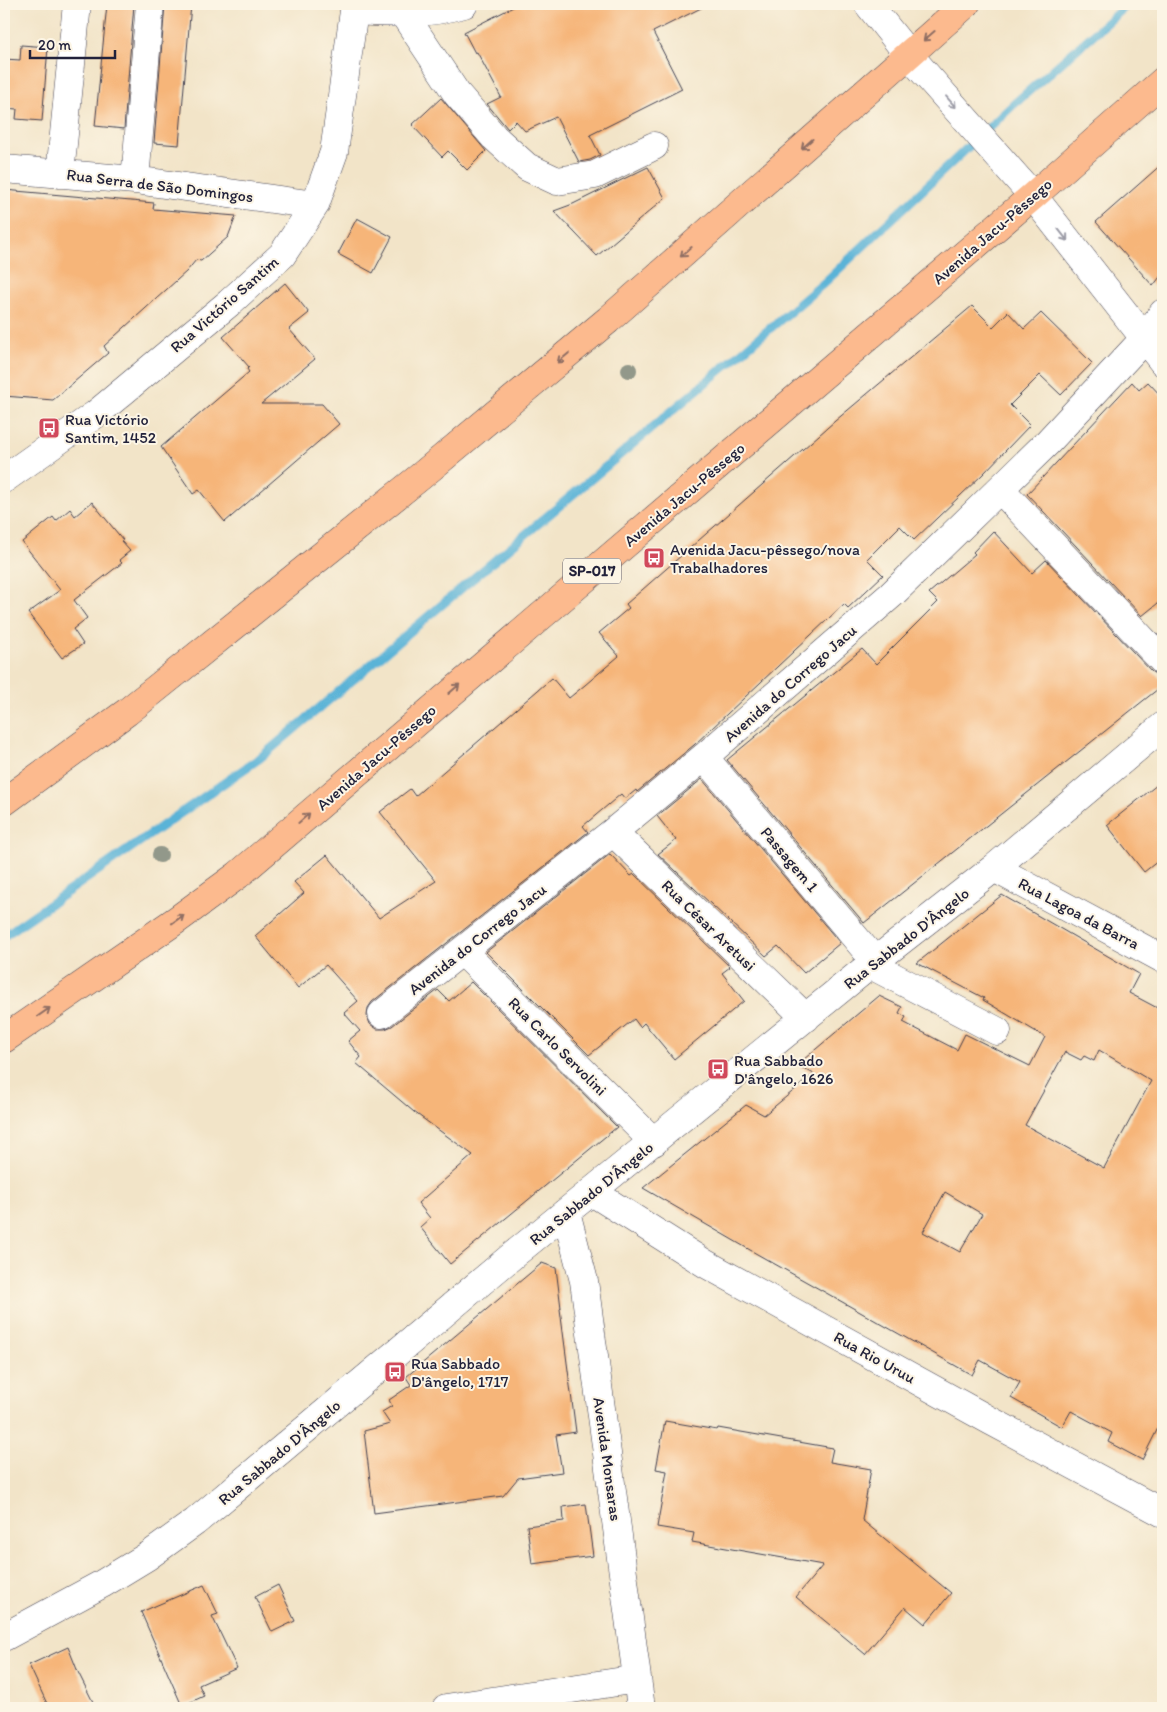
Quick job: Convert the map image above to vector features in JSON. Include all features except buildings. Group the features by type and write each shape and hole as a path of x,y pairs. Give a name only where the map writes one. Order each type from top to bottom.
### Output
{"highway":[{"path":"4,802 127,712 421,476 608,320 740,205 914,59 966,4"},
{"name":"Avenida Jacu-Pêssego","path":"4,1039 170,925 238,875 1033,196 1163,81"}],"street":[{"path":"60,174 77,4"},
{"path":"135,180 150,4"},
{"path":"354,7 403,13 435,10 464,4"},
{"path":"868,4 1033,196 1163,362"},
{"name":"Rua Victório Santim","path":"4,479 96,414 230,303 282,254 315,204 334,152 354,7"},
{"path":"403,13 457,94 494,137 527,167 557,181 595,175 654,146"},
{"name":"Rua Serra de São Domingos","path":"4,169 135,180 315,204"},
{"name":"Avenida do Corrego Jacu","path":"382,1014 613,832 704,757 891,595 1047,443 1144,338 1163,313"},
{"path":"1000,489 1163,661"},
{"name":"Rua Sabbado D'Ângelo","path":"6,1631 102,1584 148,1556 195,1522 566,1212 873,963 994,868 1163,726"},
{"name":"Passagem 1","path":"704,757 873,963"},
{"name":"Rua César Aretusi","path":"613,832 806,1018"},
{"name":"Rua Lagoa da Barra","path":"994,868 1163,959"},
{"name":"Rua Carlo Servolini","path":"462,951 654,1142"},
{"path":"873,963 997,1031"},
{"name":"Rua Rio Uruu","path":"592,1192 706,1264 991,1422 1163,1513"},
{"name":"Avenida Monsaras","path":"566,1212 584,1281 641,1708"},
{"path":"446,1708 637,1679"}],"waterway":[{"path":"4,936 260,758 824,283 1014,104 1128,4"}],"place":[{"name":"Rua Victório Santim, 1452","path":"49,428"},
{"name":"Avenida Jacu-pêssego/nova Trabalhadores","path":"654,558"},
{"name":"Rua Sabbado D'ângelo, 1626","path":"718,1069"},
{"name":"Rua Sabbado D'ângelo, 1717","path":"395,1372"}]}
